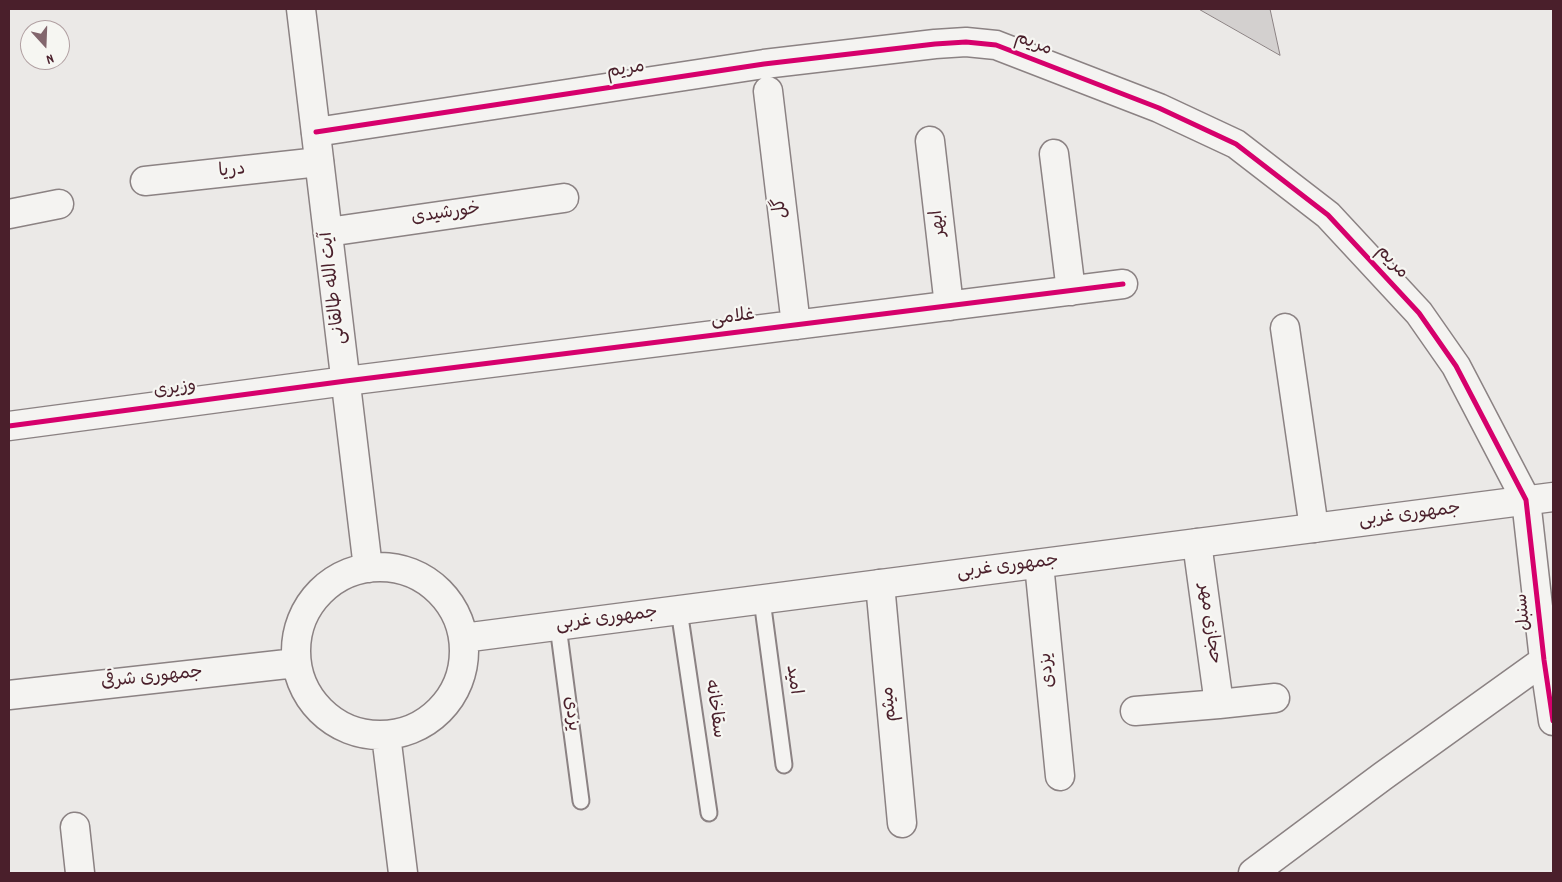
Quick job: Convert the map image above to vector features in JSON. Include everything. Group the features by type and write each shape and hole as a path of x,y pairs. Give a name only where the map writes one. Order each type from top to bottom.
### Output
{"street":[{"name":"آیت الله طالقانی","path":"301,9 368,568"},
{"name":"مریم","path":"316,132 764,64 936,44 966,42 996,46 1159,108 1236,144 1328,215 1419,313 1456,366 1526,500"},
{"name":"گل","path":"768,91 796,325"},
{"name":"ابهر","path":"930,141 949,306"},
{"path":"1054,154 1071,291"},
{"name":"دریا","path":"145,181 319,162"},
{"name":"خورشیدی","path":"328,232 564,198"},
{"path":"9,214 59,204"},
{"name":"غلامی","path":"346,381 1122,284"},
{"path":"1285,328 1314,528"},
{"name":"وزیری","path":"9,426 346,381"},
{"name":"جمهوری غربی","path":"463,638 1553,497"},
{"name":"سنبل","path":"1526,500 1550,661 1553,721"},
{"name":"حجازی مهر","path":"1197,543 1218,704"},
{"name":"یزدی","path":"1039,564 1060,776"},
{"path":"368,568 394,568 419,577 440,592 455,613 463,638 463,666 454,692 437,714 413,728 386,736 361,733 337,724 317,708 303,687 296,663 296,636 305,611 321,590 343,575 368,568"},
{"name":"میثم","path":"880,584 902,823"},
{"path":"1253,873 1383,776 1550,661"},
{"name":"جمهوری شرقی","path":"9,695 296,663"},
{"path":"1136,711 1275,698"},
{"path":"386,736 403,873"},
{"path":"75,827 80,873"}],"lane":[{"name":"امید","path":"762,600 784,765"},
{"name":"سقاخانه","path":"679,610 710,813"},
{"name":"یزدی","path":"558,626 581,801"}],"building":[{"path":"1199,9 1270,9 1280,55"}],"cycle path":[{"path":"316,132 764,64 966,42 996,45 1159,108 1236,144 1328,215 1419,313 1456,366 1526,500 1544,660 1553,721"},
{"path":"9,426 346,381 1123,284"}]}
